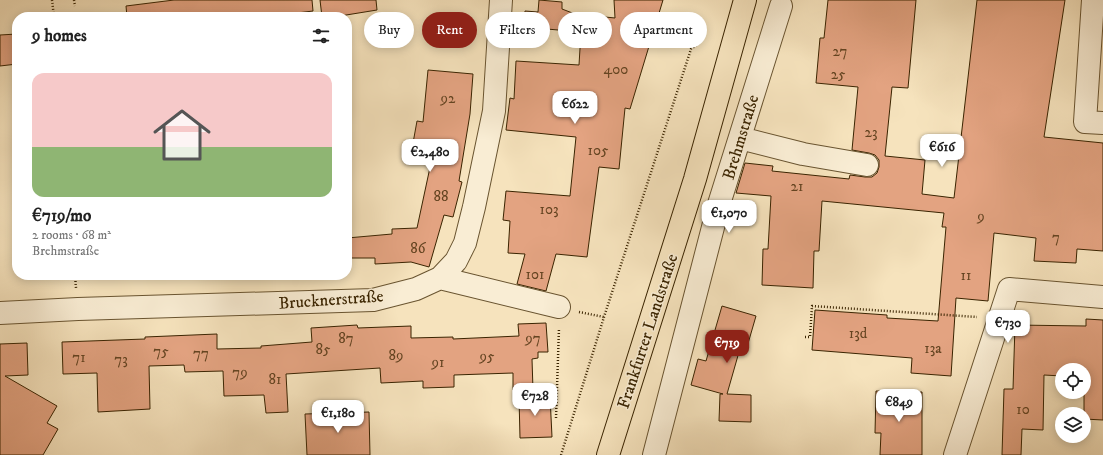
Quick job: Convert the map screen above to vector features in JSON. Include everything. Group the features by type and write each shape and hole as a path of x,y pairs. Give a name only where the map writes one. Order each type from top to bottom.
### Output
{"main road":[{"name":"Frankfurter Landstraße","path":"608,455 695,179 745,0"}],"street":[{"name":"Brucknerstraße","path":"0,313 373,300 416,289 440,278 456,261 465,243 474,207 494,111 501,0"},
{"name":"Brehmstraße","path":"654,455 719,204 781,6"},
{"path":"1096,12 1085,122 1103,123"},
{"path":"740,138 803,154 868,165"},
{"path":"440,278 559,307"},
{"path":"955,455 956,448 1009,289 1103,297"}],"path":[{"path":"52,0 53,12"},
{"path":"74,0 75,6"},
{"path":"562,455 606,310 692,48"},
{"path":"805,338 810,338 812,306 999,319"},
{"path":"556,418 559,307"}],"building":[{"path":"174,0 312,0 313,11 127,12 126,6"},
{"path":"320,0 376,0 377,10 352,14 352,12 321,12"},
{"path":"539,0 562,2 562,9 570,12 558,12 558,30 550,29 550,12 538,12"},
{"path":"614,0 663,0 659,12 620,12 620,48 648,48 630,109 625,108 619,169 599,167 587,257 556,254 546,291 517,284 525,254 508,253 510,221 503,220 506,191 570,196 576,137 506,130 510,98 514,99 516,61 579,65 580,48 612,48 612,18 615,18"},
{"path":"828,0 916,0 908,88 892,87 885,156 925,160 922,194 954,198 977,0 1065,0 1044,137 1103,143 1103,251 1077,249 1076,263 1034,261 1036,238 994,233 988,301 956,298 951,376 911,373 912,358 812,350 815,310 887,315 887,318 938,321 946,227 942,227 944,213 822,201 819,251 814,251 813,288 762,285 763,249 768,249 771,196 736,193 745,163 773,166 772,171 849,179 850,175 872,177 877,173 879,167 879,160 875,155 852,150 858,87 816,83 820,38 824,38"},
{"path":"12,34 12,65 0,66 0,35"},
{"path":"428,70 473,74 470,114 459,181 462,182 453,217 444,215 429,267 411,262 375,264 375,258 352,258 352,238 392,234 392,229 417,228 432,158 411,154 417,121 423,122"},
{"path":"722,306 756,316 747,347 741,345 727,394 751,395 751,422 719,421 720,394 723,394 691,385 698,359 706,361"},
{"path":"1086,319 1103,320 1103,420 1091,419 1091,407 1084,407 1084,399 1091,399 1091,363 1055,363 1055,376 1044,375 1043,430 1022,429 1021,455 1002,455 1004,389 1013,389 1015,325 1086,326"},
{"path":"546,323 548,352 538,352 538,358 532,359 533,390 513,390 513,373 454,375 454,387 423,388 423,381 381,383 380,368 286,374 288,412 266,413 264,395 224,396 223,371 185,372 184,365 149,366 150,409 98,412 97,373 63,374 62,342 145,339 145,337 217,334 217,349 261,348 261,346 312,342 311,328 357,325 358,328 411,326 411,338 453,337 453,339 519,336 518,324"},
{"path":"27,343 28,375 5,376 57,406 47,423 58,429 43,455 0,455 0,344"},
{"path":"876,391 922,392 922,455 880,455 881,433 875,433"},
{"path":"550,396 552,437 520,438 519,397"},
{"path":"369,412 370,455 307,455 305,414"}]}
